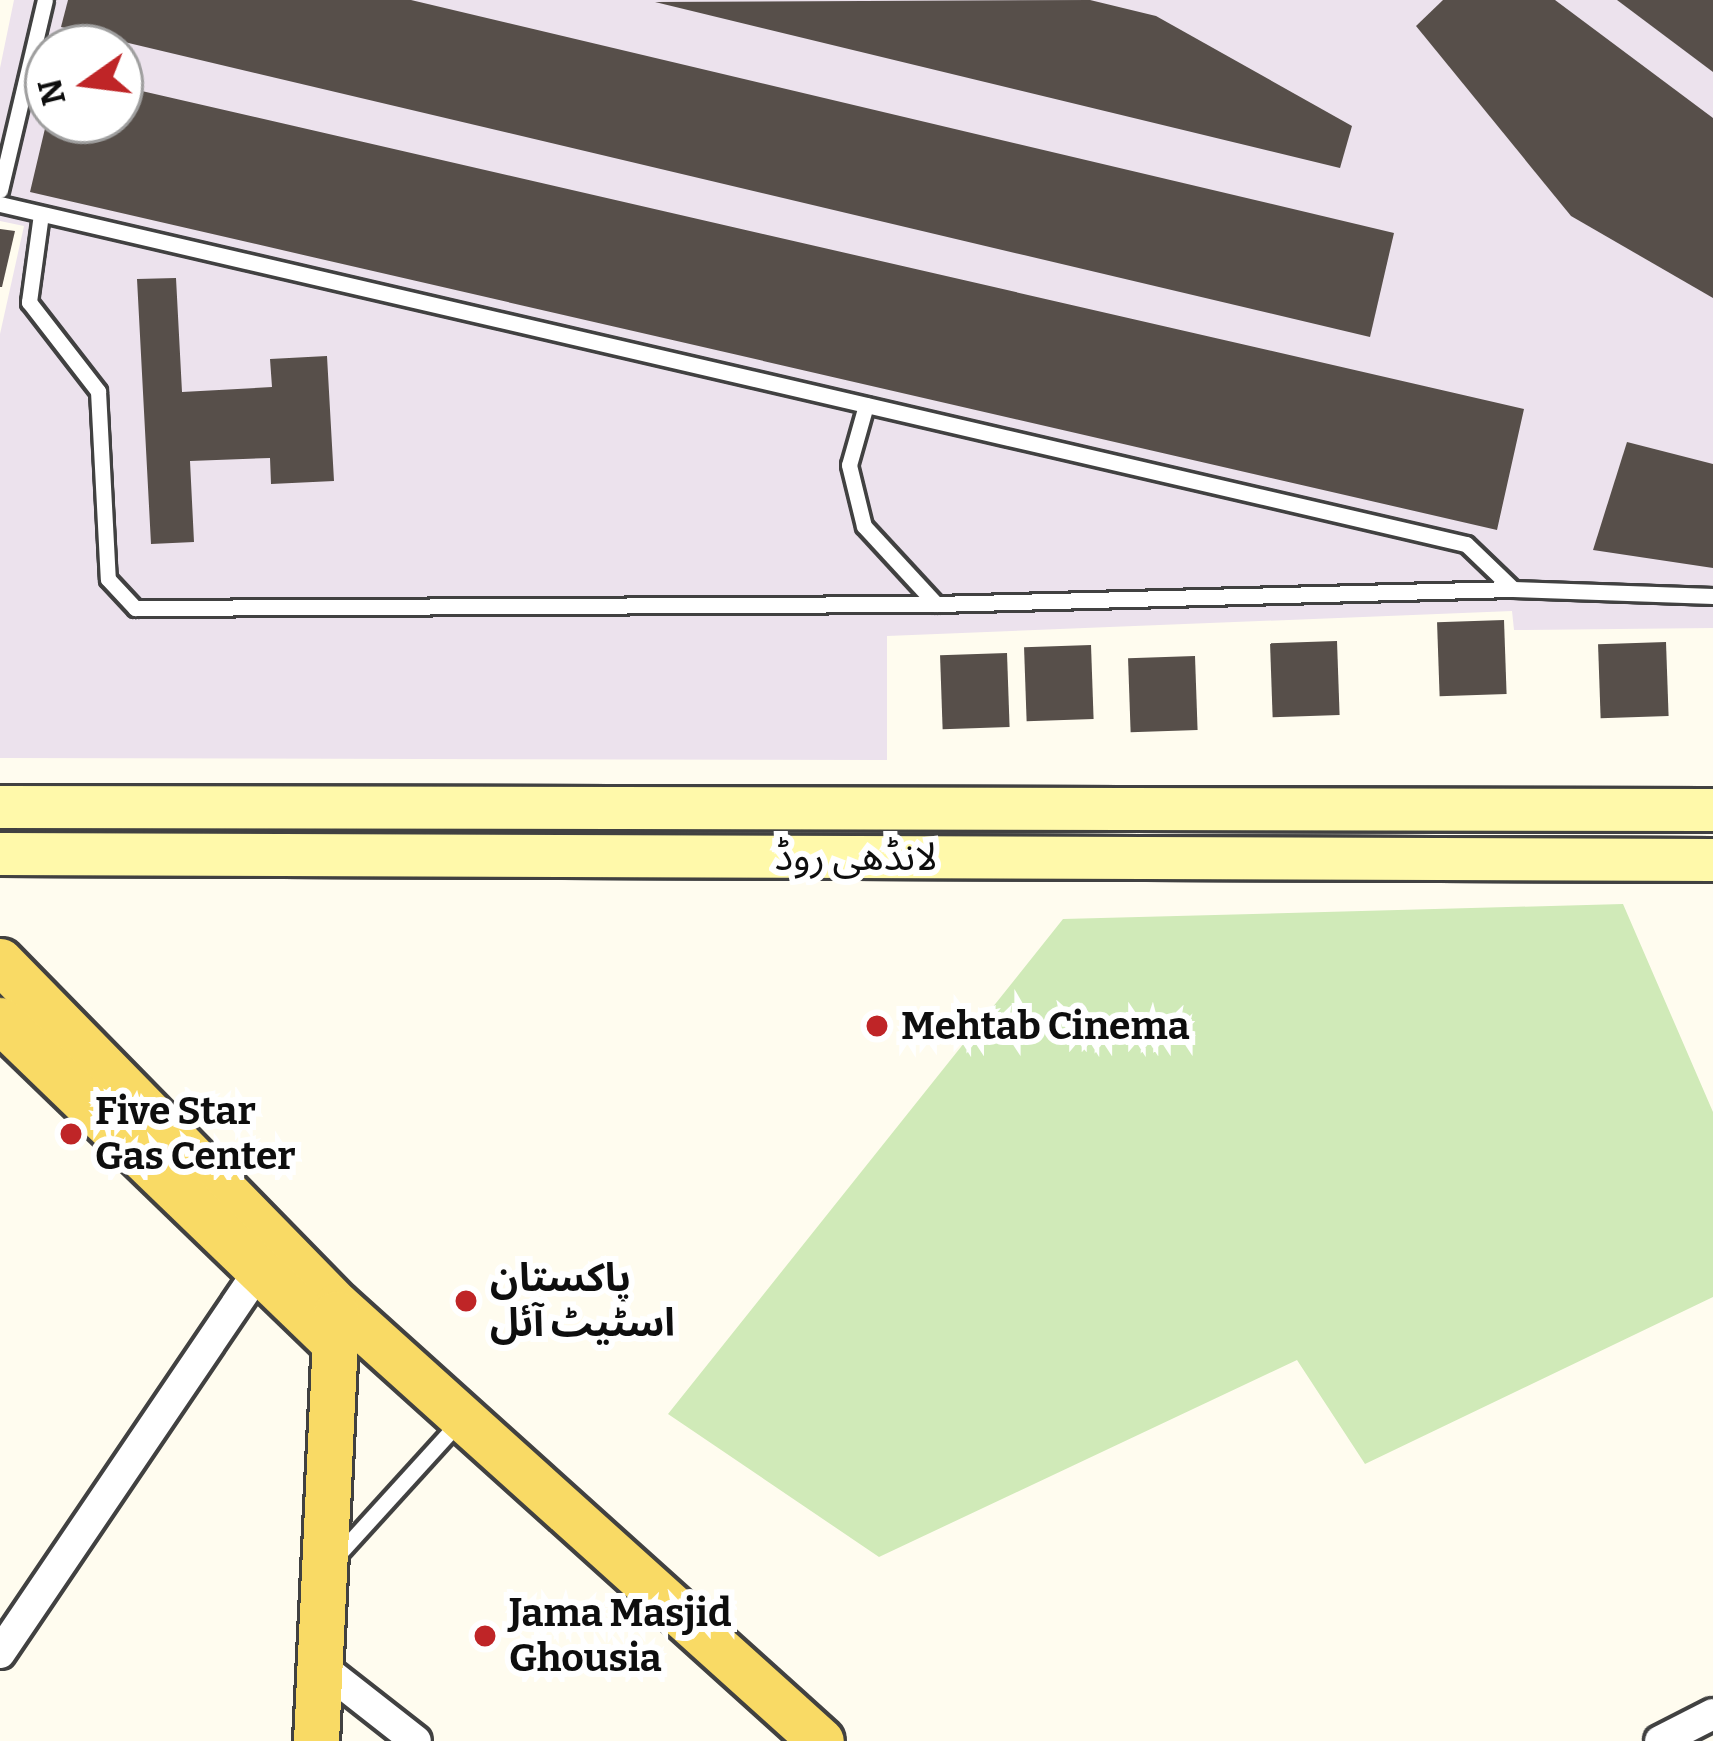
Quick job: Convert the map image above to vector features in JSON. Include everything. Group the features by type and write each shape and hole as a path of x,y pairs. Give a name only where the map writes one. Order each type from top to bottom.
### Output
{"main road":[{"name":"لانڈھی روڈ","path":"0,807 1713,810"},
{"path":"996,809 1010,832 999,857"},
{"path":"1067,857 1048,837 1068,809"},
{"name":"لانڈھی روڈ","path":"0,854 1713,860"},
{"path":"0,962 335,1323 316,1741"},
{"path":"0,1020 256,1275 335,1323 578,1513 820,1741"}],"street":[{"path":"0,1653 256,1275"},
{"path":"319,1665 416,1741"},
{"path":"1660,1741 1713,1714"}],"lane":[{"path":"0,190 45,0"},
{"path":"0,205 1466,544 1513,589"},
{"path":"41,214 29,302 98,391 109,579 135,608 937,604 1513,589 1713,596"},
{"path":"866,405 849,465 864,526 937,604"},
{"path":"323,1571 460,1420"}],"shaded area":[{"path":"14,0 1713,0 1713,628 1514,630 1512,611 887,636 887,760 0,758 0,334 24,226 0,221 0,68"}],"green space":[{"path":"1623,904 1713,1112 1713,1297 1365,1464 1297,1360 879,1557 668,1414 1063,919"}],"building":[{"path":"68,0 411,0 1394,233 1370,337 144,47 144,24 62,24"},
{"path":"1090,0 1156,16 1352,126 1340,168 655,2"},
{"path":"1443,0 1555,0 1713,118 1713,298 1571,216 1416,26"},
{"path":"1617,0 1713,0 1713,72"},
{"path":"144,92 1524,409 1497,530 30,192 41,144 144,144"},
{"path":"0,229 15,231 2,287 0,287"},
{"path":"176,278 182,392 272,387 270,359 327,356 334,481 271,484 270,458 190,461 194,542 151,544 137,279"},
{"path":"1627,442 1713,464 1713,568 1593,550"},
{"path":"1504,620 1507,694 1440,696 1437,622"},
{"path":"1337,641 1340,715 1273,717 1270,643"},
{"path":"1666,642 1669,716 1601,718 1598,644"},
{"path":"1091,645 1094,719 1027,721 1024,647"},
{"path":"1007,653 1010,727 943,729 940,655"},
{"path":"1195,656 1198,730 1131,732 1128,658"}],"place":[{"name":"Mehtab Cinema","path":"877,1026"},
{"name":"Five Star Gas Center","path":"71,1134"},
{"name":"پاکستان اسٹیٹ آئل","path":"466,1301"},
{"name":"Jama Masjid Ghousia","path":"485,1636"}]}
